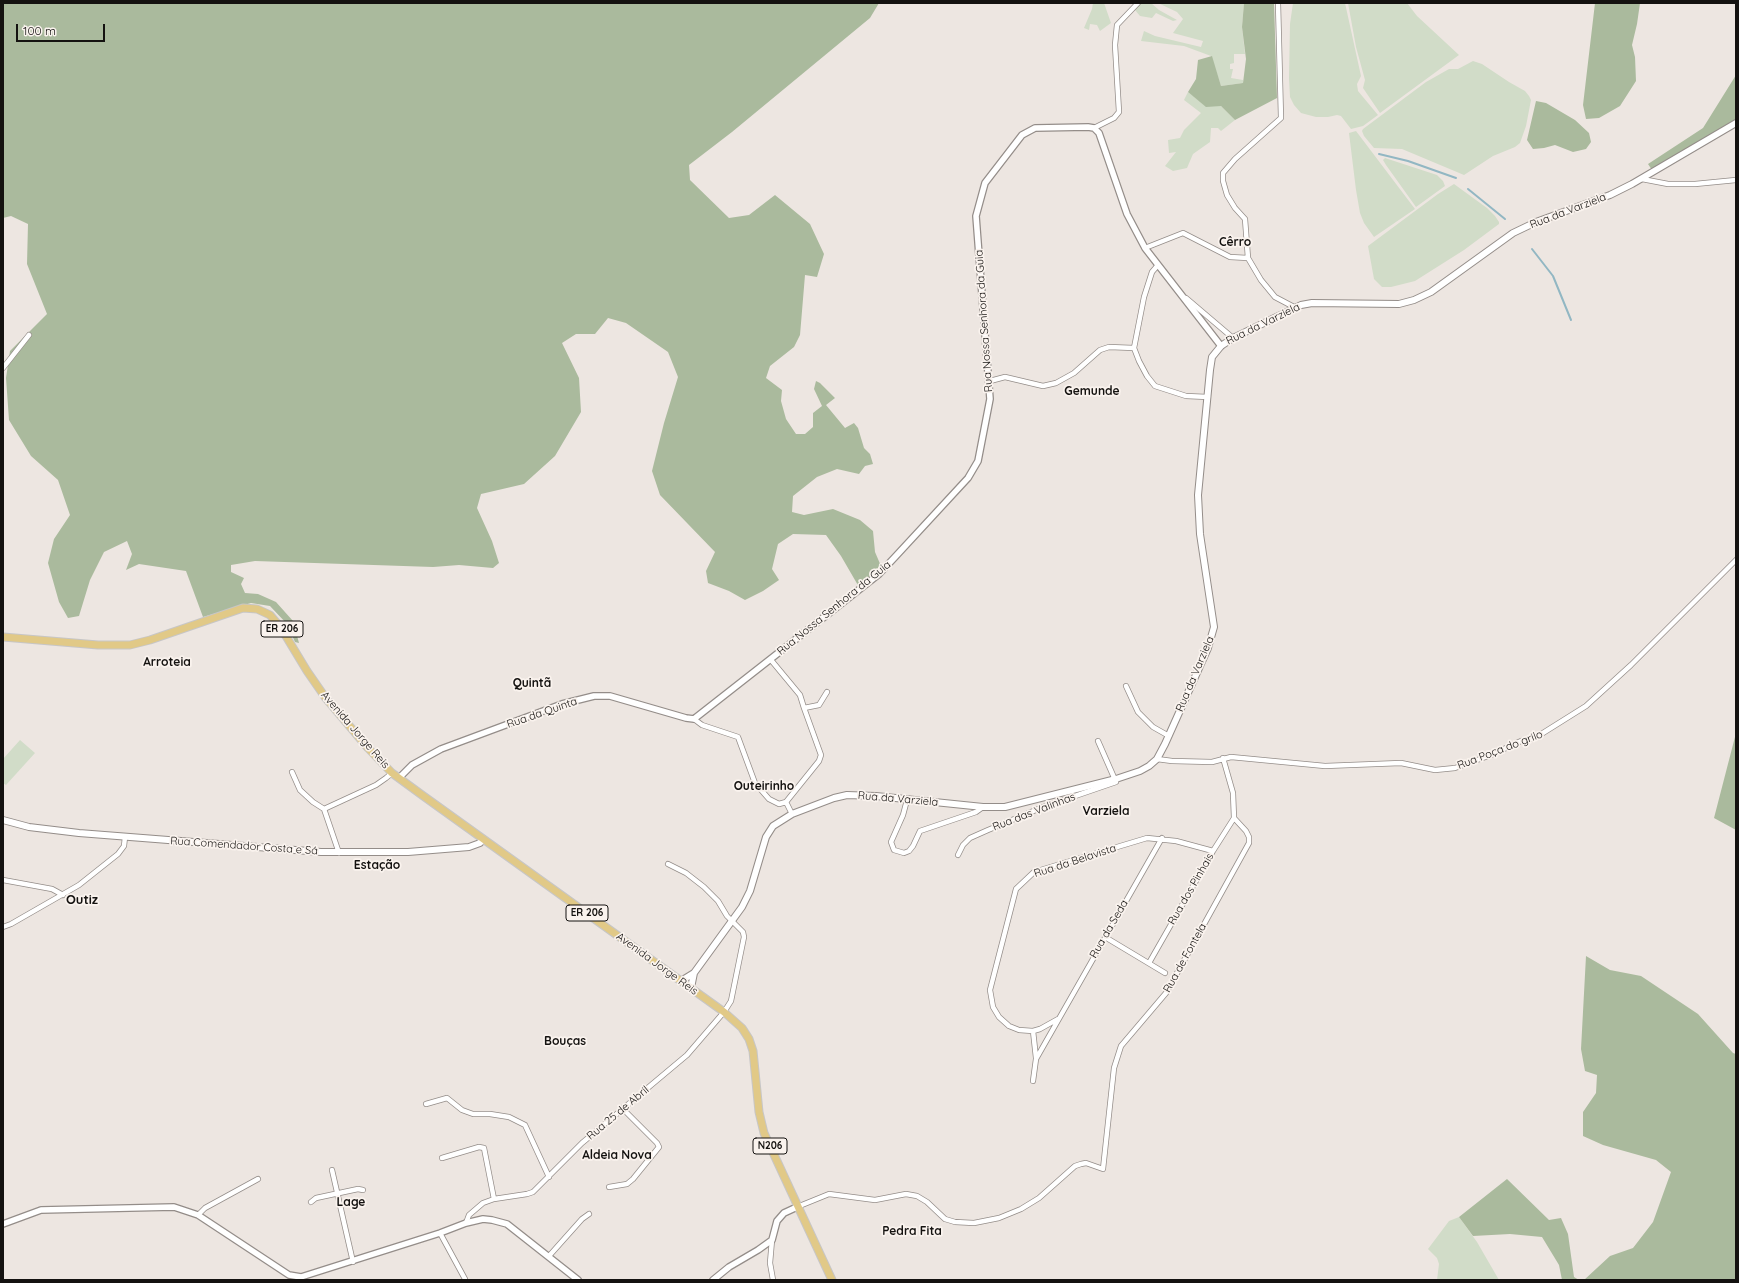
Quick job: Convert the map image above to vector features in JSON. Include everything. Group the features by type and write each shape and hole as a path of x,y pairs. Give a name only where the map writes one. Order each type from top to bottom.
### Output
{"main road":[{"name":"Rua da Varziela","path":"694,973 742,907 750,891 766,837 773,826 792,814 834,798 847,795 876,796 983,807 1005,807 1116,779 1149,766 1157,759 1208,648 1214,626 1198,513 1199,487 1212,357 1221,346 1233,338 1294,307 1312,303 1399,304 1414,300 1431,292 1513,233 1536,222 1610,195 1642,179 1736,123"},
{"name":"Avenida Jorge Reis","path":"3,637 98,645 130,645 150,640 243,608 261,610 270,615 277,622 325,697 368,748 392,772 724,1012"},
{"name":"Rua Comendador Costa e Sá","path":"3,820 43,829 126,837 339,853 408,852 469,848 480,843 483,839"},
{"path":"681,981 694,973"},
{"path":"691,988 694,973"},
{"name":"N206","path":"724,1012 742,1028 752,1047 762,1127 832,1280"}],"street":[{"path":"1138,3 1117,25 1115,45 1118,112 1114,118 1094,128 1102,140 1127,214 1145,248 1221,346"},
{"path":"1278,3 1281,118 1235,159 1223,173 1227,195 1245,220 1248,258 1261,280 1275,297 1294,307"},
{"name":"Rua Nossa Senhora da Guia","path":"694,719 879,574 968,478 978,460 990,399 990,381 976,216 985,183 1022,135 1035,128 1094,128"},
{"path":"1642,179 1674,184 1695,184 1736,180"},
{"path":"1145,248 1183,233 1230,257 1248,258"},
{"path":"1158,265 1152,272 1144,297 1134,348 1144,371 1155,386 1186,396 1208,397"},
{"path":"1183,298 1186,298 1233,338"},
{"path":"3,368 29,336"},
{"path":"990,381 1005,377 1043,386 1056,383 1074,373 1100,350 1109,347 1134,348"},
{"name":"Rua Poça do grilo","path":"1223,758 1231,757 1325,766 1401,762 1435,770 1455,768 1491,755 1521,740 1535,738 1586,706 1631,665 1736,560"},
{"path":"694,719 702,724 738,737 755,782 769,799 779,804 786,802 819,761 821,755 800,695 771,660"},
{"path":"1126,686 1138,712 1153,727 1168,736"},
{"path":"804,708 819,705 827,692"},
{"name":"Rua da Quinta","path":"399,778 412,765 441,749 562,704 594,696 610,696 694,719"},
{"path":"1098,741 1116,779"},
{"path":"1157,759 1212,762 1223,758 1233,793 1234,818"},
{"path":"292,772 300,790 313,802 324,809 339,853"},
{"path":"324,809 376,784 392,772"},
{"name":"Rua das Valinhas","path":"958,855 963,845 970,838 1043,807 1111,785 1116,782 1116,779"},
{"path":"907,800 905,810 891,842 894,850 904,853 909,851 913,846 920,831 976,812 983,807"},
{"path":"786,802 792,814"},
{"name":"Rua dos Pinhais","path":"1149,962 1213,851 1234,818"},
{"name":"Rua de Fontela","path":"797,1206 829,1194 875,1200 906,1194 917,1196 927,1202 945,1219 956,1222 974,1223 999,1218 1022,1209 1039,1198 1080,1164 1086,1164 1103,1169 1114,1068 1121,1046 1166,993 1249,843 1249,837 1246,831 1234,818"},
{"path":"3,927 79,885 121,850 126,837"},
{"name":"Rua da Belavista","path":"1033,1031 1019,1030 1009,1026 999,1017 993,1007 990,990 1016,889 1034,872 1147,838 1162,838 1213,851"},
{"name":"Rua da Seda","path":"1036,1059 1162,838"},
{"name":"Rua 25 de Abril","path":"466,1223 469,1215 483,1203 494,1199 533,1192 582,1143 687,1055 724,1012 731,1001 744,937 743,932 733,918 704,887 686,873 668,864"},
{"path":"3,880 52,889 63,895"},
{"path":"1105,937 1165,972"},
{"path":"1033,1031 1050,1025 1058,1019"},
{"name":"Rua da Seda","path":"1033,1031 1036,1059 1033,1081"},
{"path":"426,1104 447,1098 462,1110 473,1114 490,1114 509,1117 526,1125 549,1177"},
{"path":"609,1187 627,1184 633,1179 659,1147 657,1143 622,1108"},
{"path":"442,1158 479,1147 484,1148 494,1199"},
{"path":"332,1170 353,1262"},
{"path":"198,1215 205,1208 258,1179"},
{"path":"310,1202 316,1198 358,1189 363,1190"},
{"path":"773,1280 770,1263 772,1240 777,1220 784,1213 797,1206"},
{"path":"3,1224 41,1210 174,1207 198,1215 288,1278 301,1278 353,1262 466,1223 492,1220 507,1224 578,1280"},
{"path":"549,1256 582,1219 589,1214"},
{"path":"440,1233 464,1278"},
{"path":"713,1280 729,1267 772,1240"}],"green space":[{"path":"3,3 879,3 870,18 732,132 689,165 690,180 729,218 749,215 775,195 810,224 824,254 817,277 805,275 800,335 794,347 770,366 766,378 782,390 781,401 786,419 796,434 805,434 813,427 813,413 822,406 814,389 816,381 820,383 835,398 826,405 845,428 854,423 858,428 864,448 870,454 873,464 865,466 859,474 837,469 817,477 793,496 792,512 804,515 833,509 860,520 873,531 875,552 881,566 859,587 841,556 826,535 793,534 778,544 772,569 779,580 763,591 745,600 729,591 708,583 706,571 715,552 660,495 652,471 664,423 678,377 668,352 626,323 608,318 595,334 576,334 562,343 579,378 581,412 555,456 524,484 481,494 477,508 492,541 499,563 493,568 459,565 433,567 255,561 231,565 231,572 244,578 241,584 245,593 258,594 276,602 293,621 299,643 295,642 287,624 270,606 251,603 203,617 186,571 139,564 126,570 132,554 127,541 104,552 90,580 79,616 68,618 59,602 48,563 54,539 70,515 58,480 31,456 9,420 6,378 10,351 47,314 27,264 28,224 11,216 3,218"},
{"path":"1093,3 1104,3 1111,23 1100,31 1097,25 1090,24 1089,30 1084,28"},
{"path":"1151,3 1159,10 1177,20 1173,21 1156,13 1152,18 1140,16 1135,10 1140,4"},
{"path":"1158,3 1244,3 1242,27 1245,54 1234,54 1234,63 1230,64 1230,69 1233,69 1231,78 1243,80 1243,83 1221,86 1211,56 1184,46 1141,41 1144,31 1155,36 1201,47 1203,41 1173,33 1183,19 1177,12"},
{"path":"1244,3 1274,3 1277,98 1235,120 1221,106 1206,107 1188,92 1196,79 1198,60 1212,56 1221,86 1243,83 1246,59 1242,27"},
{"path":"1293,3 1345,3 1361,76 1357,84 1358,91 1378,115 1363,126 1351,129 1341,116 1316,117 1301,113 1294,105 1290,97 1289,78 1290,24"},
{"path":"1348,3 1407,3 1417,16 1459,55 1380,113 1363,88 1365,80 1356,47"},
{"path":"1595,3 1640,3 1632,45 1635,57 1636,81 1620,106 1599,118 1586,119 1583,105"},
{"path":"1473,61 1482,64 1525,91 1531,100 1526,126 1520,143 1515,147 1493,156 1464,175 1402,149 1374,148 1364,136 1362,131 1363,129 1426,82 1449,69 1458,69"},
{"path":"1736,75 1736,119 1652,170 1648,164 1703,128"},
{"path":"1188,92 1206,106 1221,106 1235,120 1221,131 1218,128 1211,128 1210,142 1193,154 1187,168 1173,171 1165,166 1176,152 1169,153 1168,140 1180,138 1184,130 1201,113 1184,100"},
{"path":"1536,101 1546,103 1575,120 1589,133 1591,142 1586,149 1573,152 1555,145 1533,149 1527,140"},
{"path":"1356,131 1415,209 1374,237 1364,223 1360,213 1356,190 1349,133"},
{"path":"1385,158 1437,175 1443,181 1445,186 1416,207 1386,165 1383,160"},
{"path":"1454,184 1487,208 1495,216 1499,224 1464,250 1415,281 1391,287 1382,287 1374,279 1368,246 1438,194"},
{"path":"1736,733 1736,830 1714,818"},
{"path":"20,740 35,753 6,785 3,783 3,759"},
{"path":"1586,956 1610,970 1641,976 1698,1014 1733,1053 1736,1054 1736,1280 1584,1280 1610,1256 1633,1248 1653,1222 1671,1172 1656,1160 1603,1145 1583,1136 1583,1112 1596,1093 1597,1075 1585,1071 1581,1049"},
{"path":"1507,1179 1549,1220 1561,1218 1568,1234 1574,1277 1579,1280 1562,1280 1559,1265 1542,1237 1510,1234 1473,1236 1459,1217"},
{"path":"1459,1217 1477,1242 1499,1280 1437,1280 1439,1264 1437,1258 1428,1249 1449,1221"}],"waterway":[{"path":"1379,154 1408,161 1456,178"},
{"path":"1468,189 1505,219"},
{"path":"1532,249 1553,276 1571,320"}],"district":[{"name":"Cêrro","path":"1235,242"},
{"name":"Gemunde","path":"1092,391"},
{"name":"Arroteia","path":"167,662"},
{"name":"Quintã","path":"532,683"},
{"name":"Outeirinho","path":"764,786"},
{"name":"Varziela","path":"1106,811"},
{"name":"Estação","path":"377,865"},
{"name":"Outiz","path":"82,900"},
{"name":"Bouças","path":"565,1041"},
{"name":"Aldeia Nova","path":"617,1155"},
{"name":"Lage","path":"351,1202"},
{"name":"Pedra Fita","path":"912,1231"}]}
